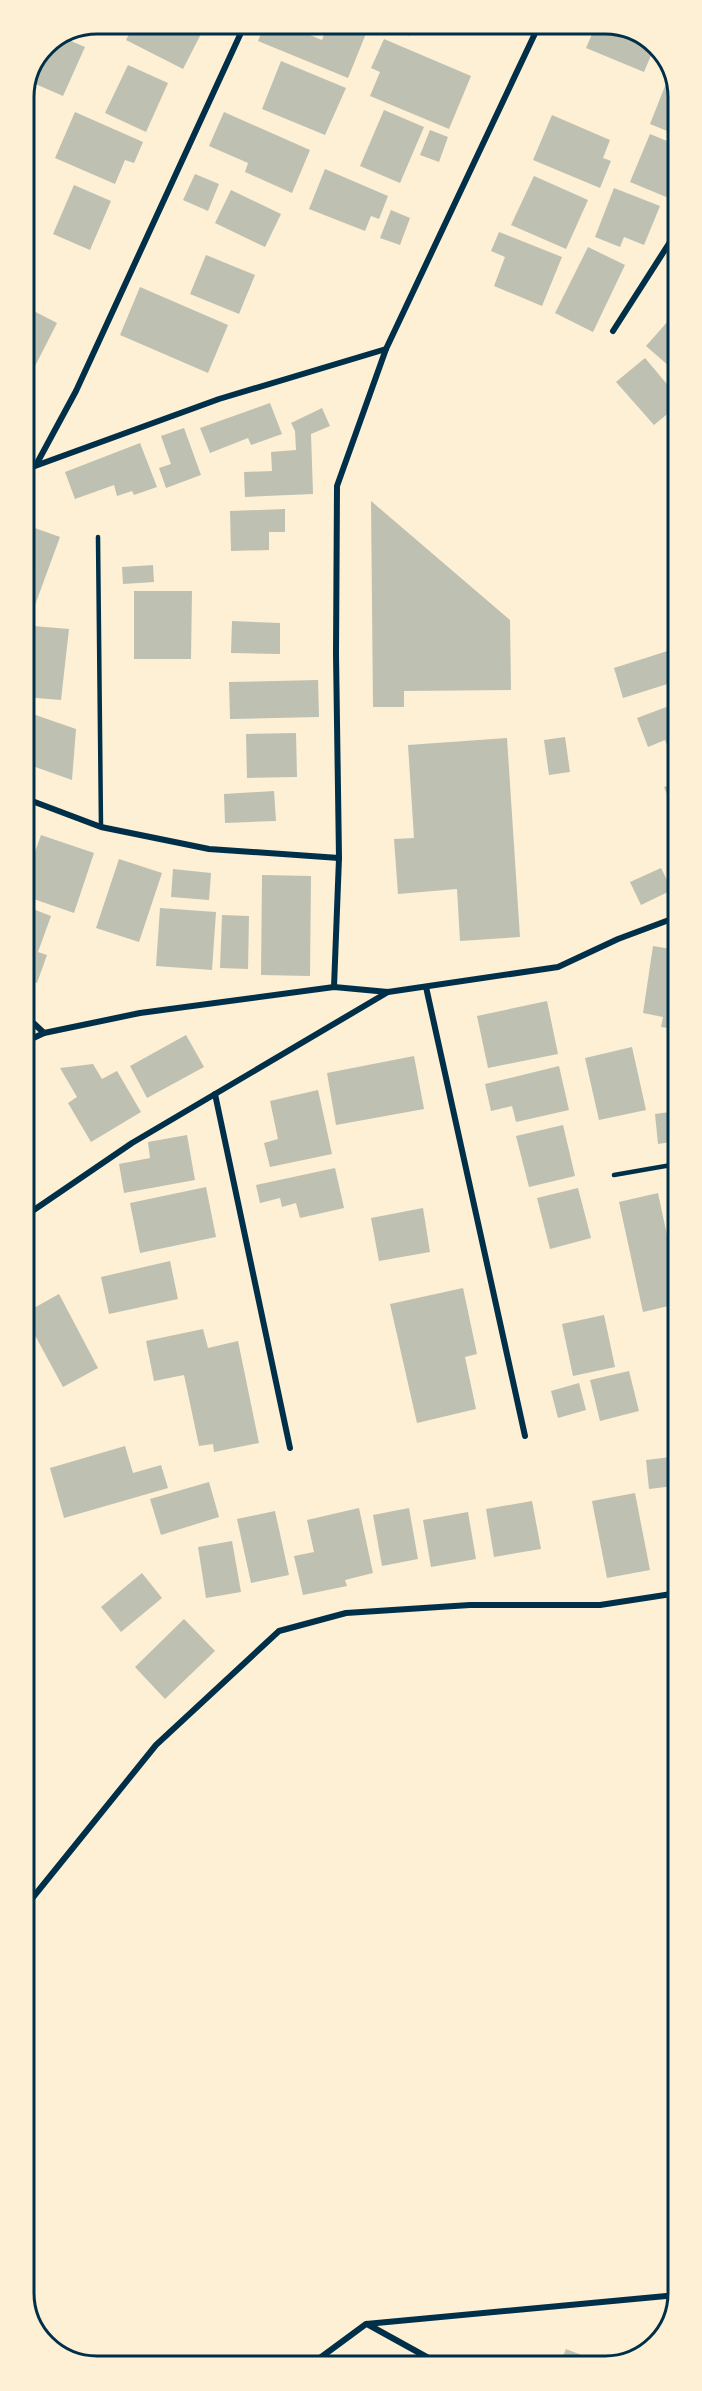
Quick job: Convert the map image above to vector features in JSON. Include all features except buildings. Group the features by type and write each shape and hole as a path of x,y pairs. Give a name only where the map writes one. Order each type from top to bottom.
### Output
{"street":[{"path":"36,465 76,391 240,34"},
{"path":"334,987 339,858 337,486 386,349 534,35"},
{"path":"614,331 668,245"},
{"path":"36,465 219,399 386,349"},
{"path":"34,802 101,827 209,849 339,858"},
{"path":"34,1038 44,1033 140,1013 334,987 388,992 558,967 618,939 668,920"},
{"path":"426,987 525,1436"},
{"path":"34,1210 132,1143 388,992"},
{"path":"34,1024 44,1033"},
{"path":"215,1094 290,1448"},
{"path":"34,1895 156,1745 279,1631 346,1613 470,1605 600,1605 668,1595"},
{"path":"323,2356 366,2324 668,2296"},
{"path":"366,2324 425,2356"}],"lane":[{"path":"98,537 101,827"},
{"path":"614,1175 668,1166"}]}
